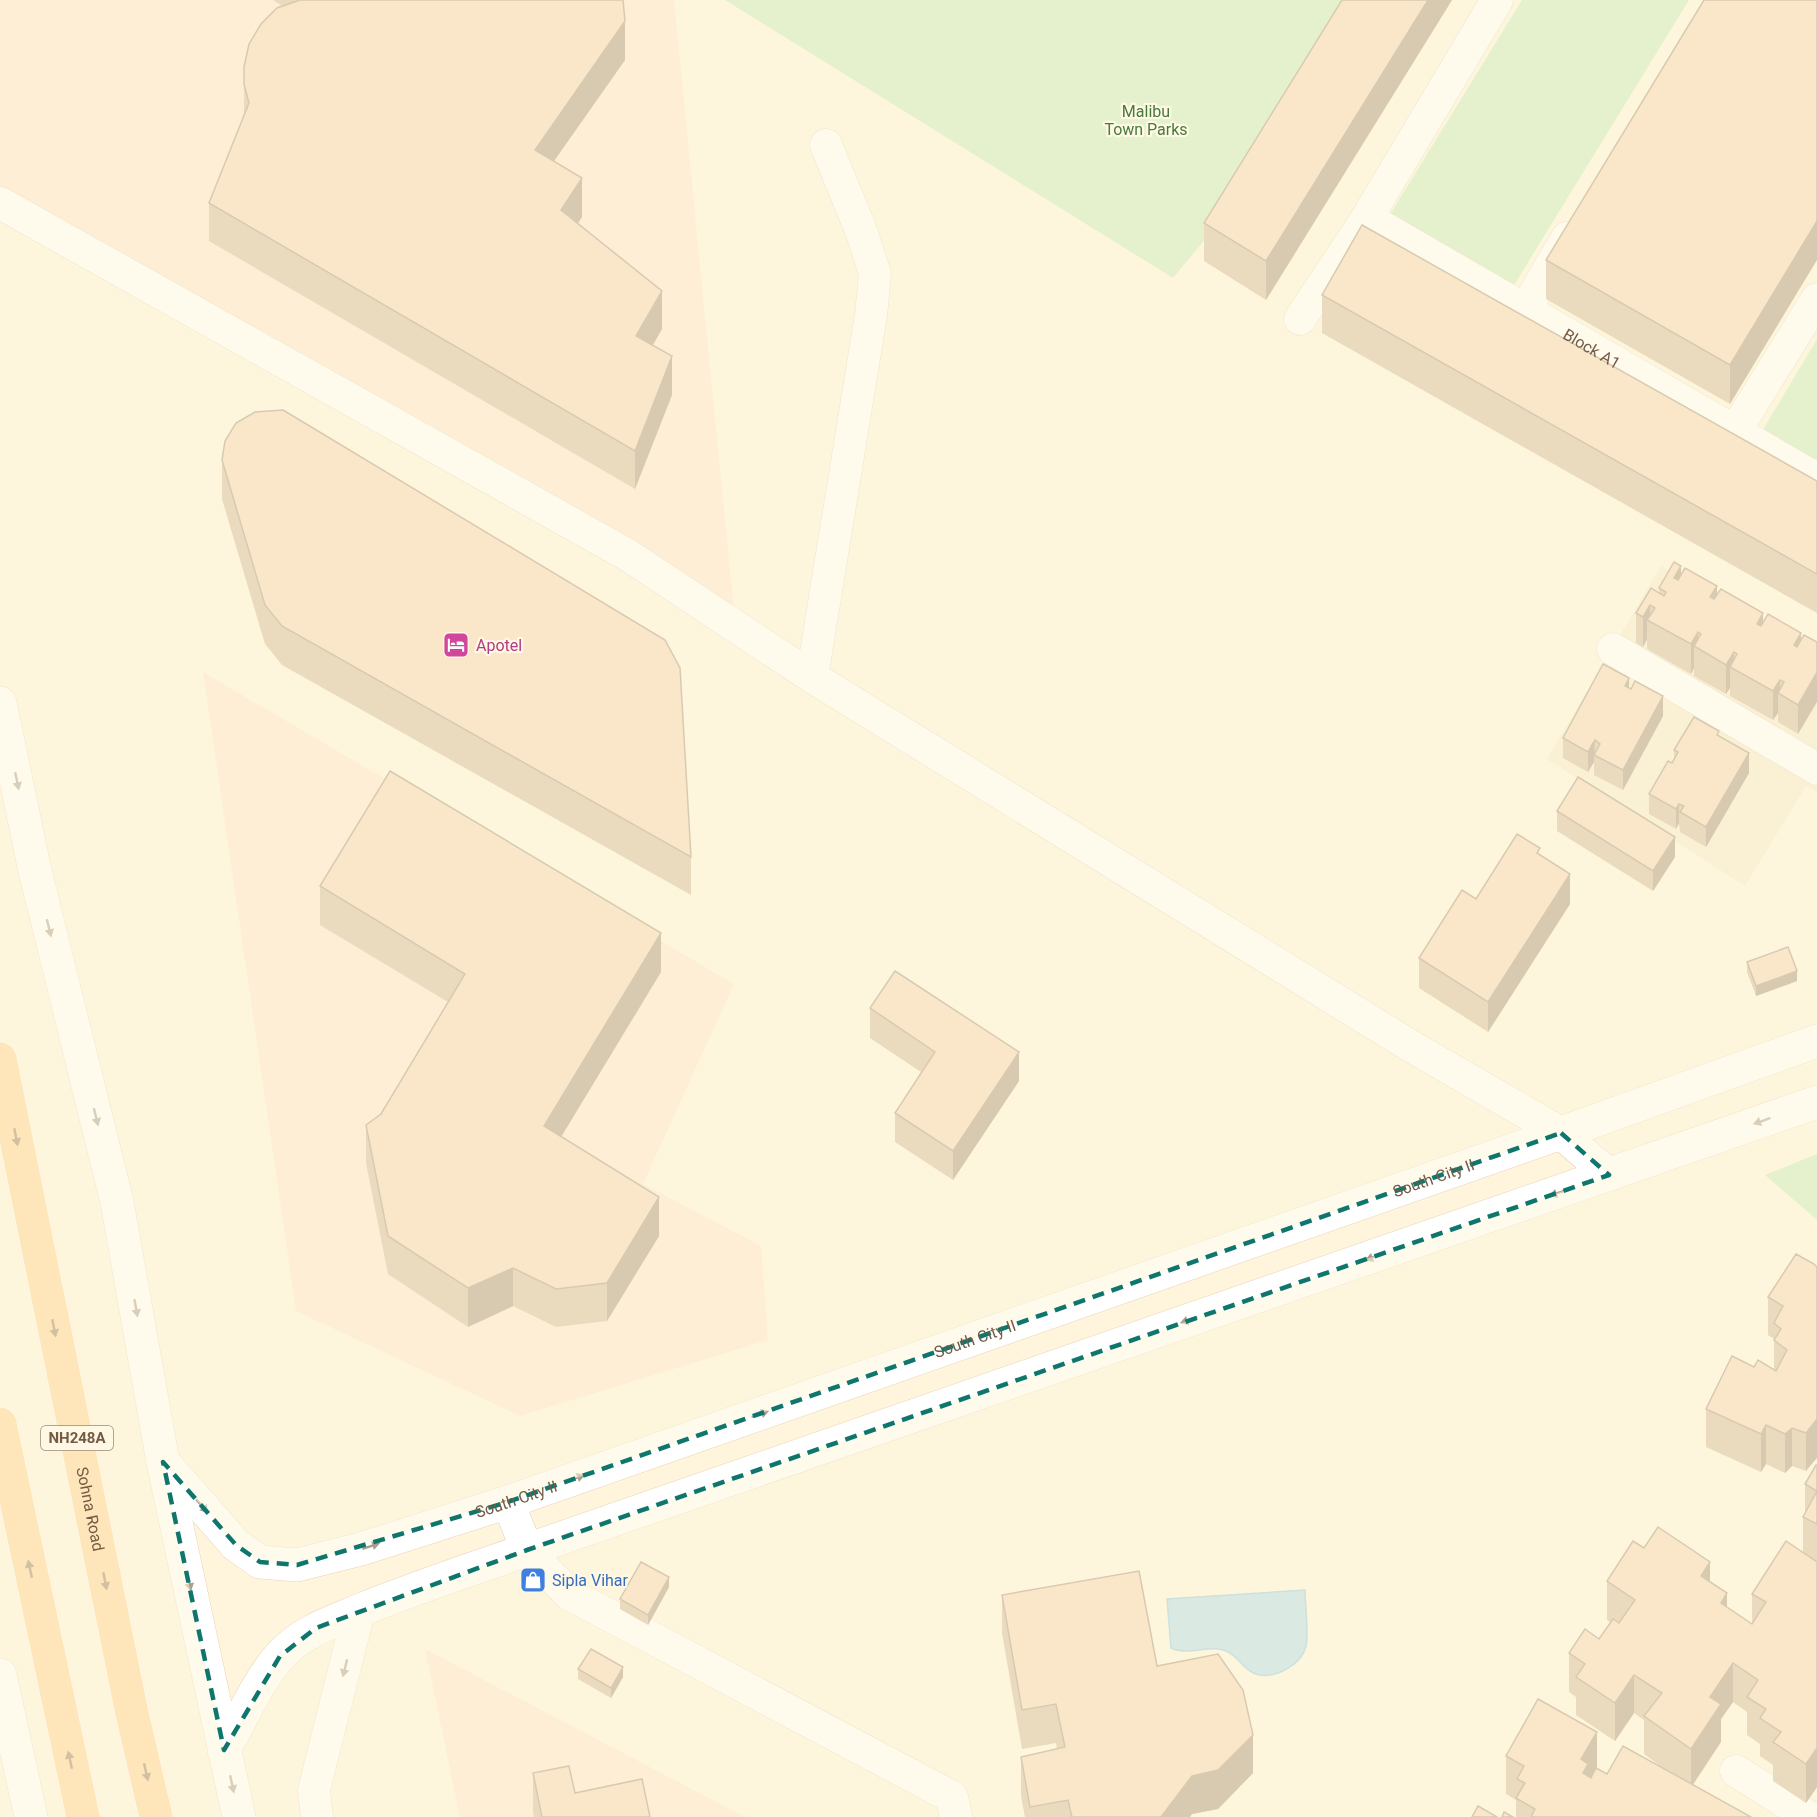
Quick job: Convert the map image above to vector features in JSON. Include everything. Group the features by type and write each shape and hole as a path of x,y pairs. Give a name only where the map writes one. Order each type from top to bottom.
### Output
{"highway":[{"name":"Sohna Road","path":"0,1059 129,1698 156,1817"},
{"path":"0,1424 83,1817"}],"main road":[{"path":"0,703 35,871 117,1202 163,1462 239,1817"},
{"name":"South City II","path":"163,1462 236,1545 260,1562 297,1565 361,1549 508,1502 1817,1041"},
{"path":"224,1750 268,1672 280,1656 296,1641 316,1628 527,1550 1817,1102"},
{"path":"0,1675 32,1817"}],"street":[{"path":"1300,319 1367,218 1497,0"},
{"path":"812,677 872,315 874,274 862,233 826,145"},
{"path":"0,203 626,554 812,677 1409,1045 1561,1133 1609,1175"},
{"path":"1525,310 1584,210"},
{"name":"Block A1","path":"1367,218 1817,479"},
{"path":"1735,431 1817,299"},
{"path":"1613,649 1817,770"},
{"path":"508,1502 527,1550 569,1594 952,1797 956,1817"},
{"path":"317,1817 314,1790 359,1611"},
{"path":"1736,1771 1809,1817"}],"highlighted area":[{"path":"1561,1133 1609,1175 527,1550 316,1628 280,1656 224,1750 163,1462 236,1545 260,1562 297,1565 508,1502"}],"shaded area":[{"path":"0,0 674,0 735,622 0,197"},
{"path":"1661,566 1817,653 1817,792 1806,786 1745,886 1547,759"},
{"path":"203,672 734,984 643,1184 761,1246 768,1340 520,1416 296,1311"},
{"path":"425,1649 745,1817 460,1817"}],"green space":[{"name":"Malibu Town Parks","path":"725,0 1403,0 1173,278"},
{"path":"1522,0 1689,0 1508,295 1384,224"},
{"path":"1817,339 1817,472 1758,438"},
{"path":"1817,1154 1817,1220 1765,1175"}],"water":[{"path":"1305,1590 1307,1641 1304,1653 1294,1664 1281,1672 1259,1675 1223,1650 1185,1651 1171,1648 1167,1599"}],"building":[{"path":"300,0 623,0 625,21 535,150 582,178 561,210 662,291 636,336 672,356 635,451 209,203 249,103 244,84 244,67 249,44 261,24 277,8"},
{"path":"1342,0 1428,0 1266,261 1204,223"},
{"path":"1704,0 1817,0 1817,221 1730,365 1546,260"},
{"path":"1362,225 1817,481 1817,574 1322,295"},
{"path":"283,410 665,640 680,668 691,857 282,626 265,605 222,460 225,441 236,423 255,412"},
{"path":"1674,562 1681,566 1674,578 1678,580 1685,568 1717,586 1710,597 1714,599 1721,589 1763,613 1757,624 1761,626 1768,614 1801,633 1794,645 1797,647 1804,635 1817,642 1817,672 1798,705 1778,693 1784,682 1780,680 1773,691 1730,667 1737,654 1734,652 1726,665 1694,646 1701,634 1698,632 1691,644 1647,620 1655,608 1650,605 1643,617 1636,613 1651,588 1664,596 1666,592 1659,588"},
{"path":"1603,664 1629,678 1625,686 1631,689 1635,681 1663,696 1623,770 1594,755 1600,744 1595,740 1588,752 1563,738"},
{"path":"1694,717 1719,731 1717,735 1749,753 1706,827 1680,812 1684,806 1679,804 1676,809 1649,794 1668,761 1672,763 1678,752 1674,750"},
{"path":"390,771 661,933 544,1126 659,1197 607,1283 556,1289 513,1268 468,1288 388,1236 366,1125 381,1114 465,974 320,886"},
{"path":"1578,777 1675,837 1653,871 1557,811"},
{"path":"1517,834 1540,848 1537,853 1570,874 1488,1002 1419,958 1462,890 1476,899"},
{"path":"1788,947 1797,971 1756,986 1747,962"},
{"path":"895,971 1019,1052 953,1151 895,1113 935,1052 870,1008"},
{"path":"1796,1254 1817,1267 1817,1419 1806,1433 1792,1428 1785,1434 1766,1425 1761,1434 1706,1409 1732,1356 1754,1367 1758,1360 1776,1371 1787,1350 1774,1340 1781,1329 1774,1323 1783,1306 1768,1297"},
{"path":"1817,1466 1817,1491 1805,1484"},
{"path":"1817,1491 1817,1524 1803,1517"},
{"path":"1658,1527 1710,1562 1701,1576 1727,1593 1721,1603 1752,1624 1766,1602 1752,1594 1786,1541 1817,1562 1817,1748 1806,1764 1773,1742 1781,1732 1760,1718 1766,1709 1747,1697 1758,1680 1733,1663 1710,1697 1721,1704 1691,1749 1644,1716 1662,1693 1634,1675 1615,1703 1576,1677 1585,1664 1569,1653 1585,1629 1599,1639 1613,1619 1619,1623 1635,1600 1607,1581 1633,1541 1644,1548"},
{"path":"641,1562 669,1577 648,1615 620,1599"},
{"path":"1139,1571 1157,1666 1218,1654 1243,1690 1253,1735 1218,1770 1192,1776 1161,1817 1072,1817 1068,1800 1030,1807 1021,1757 1065,1747 1056,1704 1022,1710 1002,1595"},
{"path":"591,1649 623,1667 611,1688 578,1669"},
{"path":"1538,1699 1597,1732 1581,1759 1588,1764 1583,1773 1591,1778 1596,1768 1607,1774 1623,1746 1751,1817 1531,1817 1535,1809 1516,1798 1525,1783 1517,1779 1524,1766 1506,1756"},
{"path":"569,1766 575,1793 642,1779 650,1817 542,1817 533,1773"},
{"path":"1478,1806 1497,1817 1472,1817"},
{"path":"1504,1812 1513,1817 1502,1817"}],"place":[{"name":"Apotel","path":"456,645"},
{"name":"Sipla Vihar","path":"533,1580"}]}
